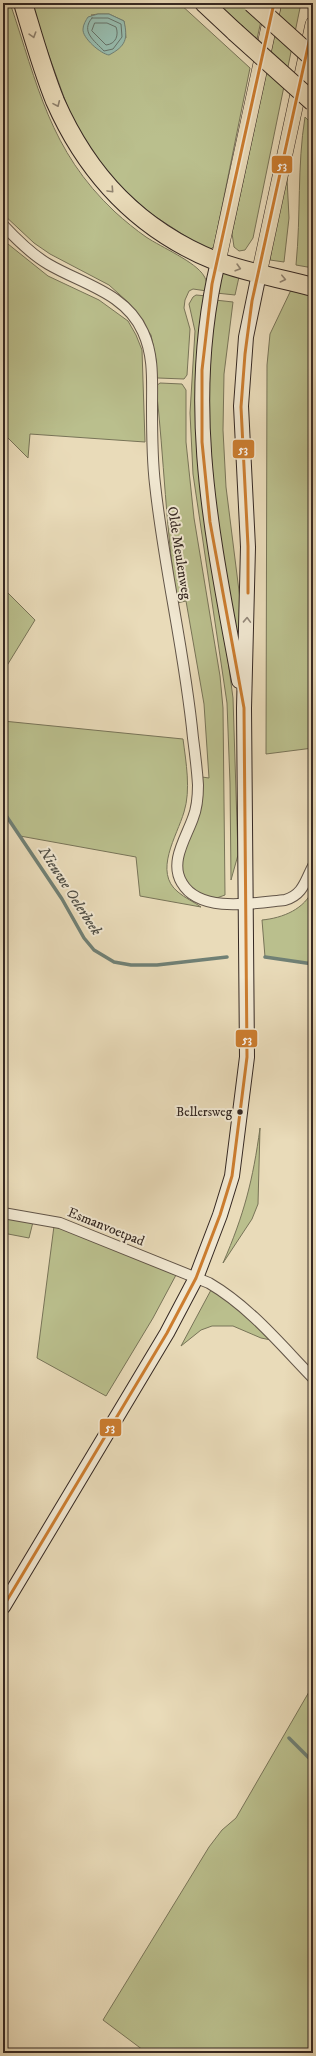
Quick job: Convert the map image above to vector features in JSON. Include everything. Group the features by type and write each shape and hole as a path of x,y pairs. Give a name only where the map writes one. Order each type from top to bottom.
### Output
{"highway":[{"path":"23,3 55,100 73,137 98,176 146,223 190,249 218,262 313,287"},
{"path":"204,3 234,32 313,102"},
{"path":"252,3 313,58"}],"main road":[{"path":"244,708 210,522 202,442 202,370 210,295 274,3"},
{"path":"3,1607 167,1333 196,1278 222,1209 232,1176 248,1057 244,708 248,547 241,406 246,337 313,24"}],"street":[{"name":"Olde Meulenweg","path":"3,226 27,250 46,263 115,298 125,305 137,319 150,349 152,361 154,480 164,554 190,709 198,784 194,816 180,851 177,866 179,878 186,889 206,902 246,904 292,899 302,890 313,866"},
{"name":"Esmanvoetpad","path":"3,1213 60,1223 196,1278"},
{"path":"196,1278 209,1283 237,1301 313,1378"}],"green space":[{"path":"3,3 10,3 48,115 60,140 75,165 93,189 115,212 146,237 194,265 205,278 207,283 207,291 193,289 189,291 185,300 184,308 190,329 187,375 184,379 158,378 156,376 156,360 151,335 129,303 109,285 50,254 34,243 3,214"},
{"path":"30,3 179,3 250,68 214,246 211,249 205,249 150,213 109,176 74,125","holes":["109,14 124,21 126,38 91,15"]},
{"path":"217,3 241,3 261,21 257,39"},
{"path":"281,3 301,3 253,238 245,250 239,251 234,247 232,233"},
{"path":"305,117 313,125 313,268 296,265 301,154"},
{"path":"286,158 289,218 284,262 270,260"},
{"path":"3,240 48,276 99,300 128,321 142,350 145,442 30,434 28,458 3,433"},
{"path":"220,269 239,277 235,295 216,293"},
{"path":"291,290 313,295 313,748 266,754 267,365 270,334"},
{"path":"196,295 207,296 202,340 227,653 233,698 238,855 231,880 227,703 193,474 190,413 195,331 189,304"},
{"path":"215,300 233,302 224,374 223,430 226,487 240,599 239,648 220,558 205,415"},
{"path":"160,383 182,384 186,390 186,442 194,518 220,676 223,708 225,895 214,899 190,890 180,870 202,777 209,778 204,704 186,601 177,603 173,576 156,386"},
{"path":"3,588 35,620 3,672"},
{"path":"3,721 183,739 188,785 187,795 184,812 169,854 167,874 171,884 178,892 201,907 140,896 136,857 20,836 3,811"},
{"path":"313,889 313,964 265,957 262,920 285,915 299,907 305,902"},
{"path":"260,1128 258,1204 252,1219 223,1263 237,1229 247,1197"},
{"path":"3,1217 33,1222 29,1238 3,1233"},
{"path":"54,1226 66,1229 176,1275 153,1318 106,1396 37,1358"},
{"path":"211,1290 242,1310 271,1340 261,1338 233,1326 212,1326 201,1330 181,1346"},
{"path":"313,1685 313,2053 147,2053 103,2020 209,1847 222,1830 236,1818"}],"water":[{"path":"98,14 109,14 124,21 126,33 124,41 115,52 109,55 101,52 93,45 84,33 83,29 88,17"}],"waterway":[{"name":"Nieuwe Oelerbeek","path":"3,811 62,899 84,938 94,950 114,962 131,965 157,965 227,957"},
{"name":"Nieuwe Oelerbeek","path":"265,957 313,964"},
{"path":"289,1738 313,1762"}],"transit line":[{"name":"53","path":"3,1607 167,1333 196,1278 220,1215 232,1176 247,1057 244,708 210,522 202,442 202,370 212,284 274,3"},
{"name":"53","path":"248,593 248,546 241,407 245,354 252,301 313,24"}],"place":[{"name":"Bellersweg","path":"240,1112"}]}
